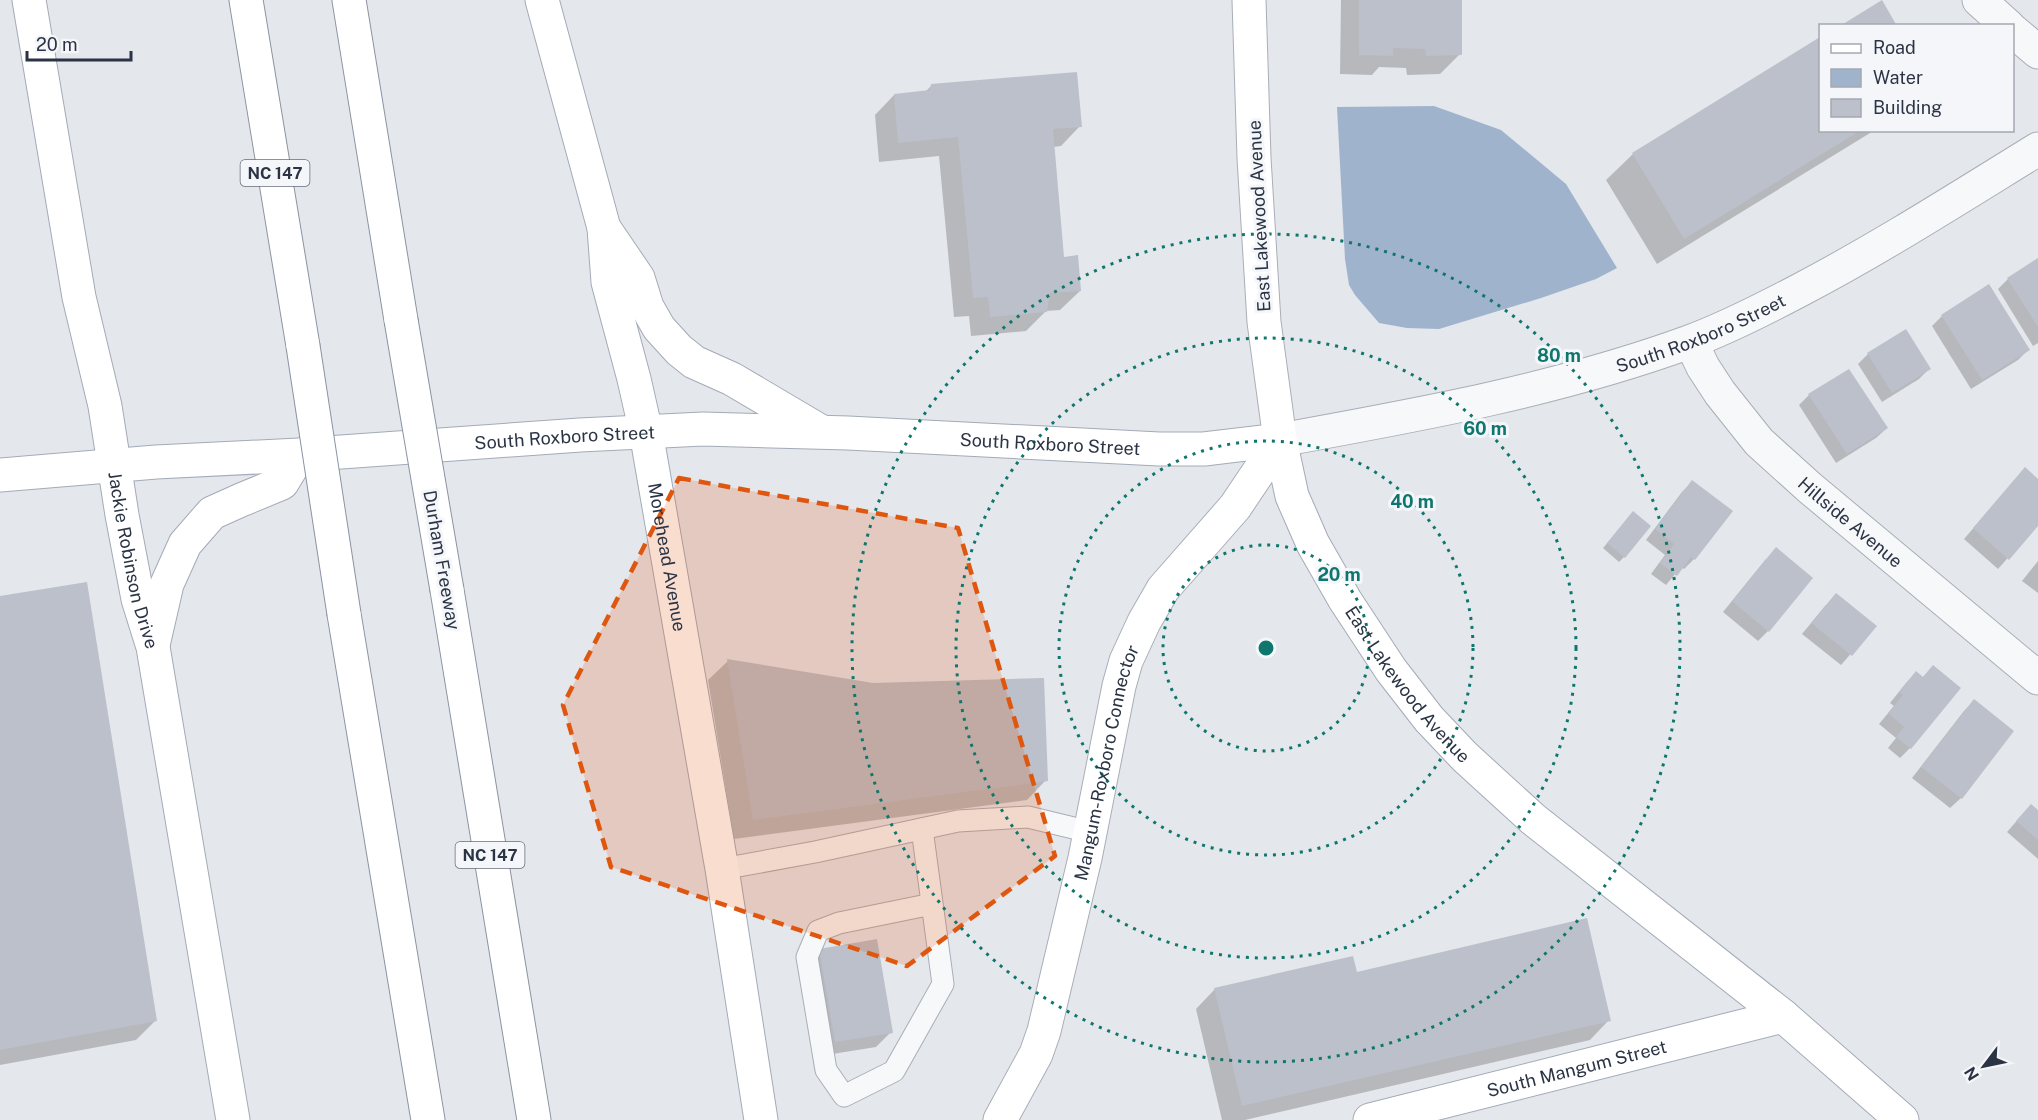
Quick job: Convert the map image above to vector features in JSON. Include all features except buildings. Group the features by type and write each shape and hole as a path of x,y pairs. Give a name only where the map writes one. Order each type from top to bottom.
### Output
{"main road":[{"name":"Jackie Robinson Drive","path":"29,0 79,297 105,406 138,599 153,647 233,1120"},
{"name":"NC 147","path":"246,0 428,1120"},
{"name":"Durham Freeway","path":"349,0 534,1120"},
{"name":"Morehead Avenue","path":"542,0 604,228 608,282 646,432 722,869 761,1120"},
{"name":"East Lakewood Avenue","path":"1250,0 1254,158 1264,322 1280,440 1292,496 1313,544 1351,610 1391,670 1429,719 1465,757 1533,819 1783,1016 1902,1120"},
{"path":"604,228 638,278 647,307 659,327 679,350 694,362 732,379 822,432"},
{"name":"South Roxboro Street","path":"0,475 114,465 703,429 822,432 1159,449 1204,449 1280,440"},
{"name":"Mangum-Roxboro Connector","path":"1000,1120 1036,1054 1044,1031 1090,832 1126,661 1144,622 1163,590 1232,511 1280,440"},
{"path":"153,647 167,584 185,544 213,513 282,483 299,455"},
{"name":"South Mangum Street","path":"1370,1120 1783,1016"}],"street":[{"path":"1978,0 2006,24"},
{"path":"2014,31 2038,52"},
{"name":"South Roxboro Street","path":"1280,440 1434,412 1568,380 1691,342 1764,309 1844,267 2038,149"},
{"name":"Hillside Avenue","path":"1691,342 1720,393 1759,442 1810,489 2038,678"}],"lane":[{"path":"722,869 958,821 1028,817 1090,832"},
{"path":"922,829 943,984 894,1071 844,1096 826,1070 807,957 818,931 839,923 932,904"}],"highlighted area":[{"path":"679,478 958,528 1055,856 907,966 611,867 563,705"}],"water":[{"path":"1434,106 1501,130 1566,184 1617,268 1596,279 1541,298 1439,329 1407,328 1379,323 1349,285 1345,259 1337,107"}]}
